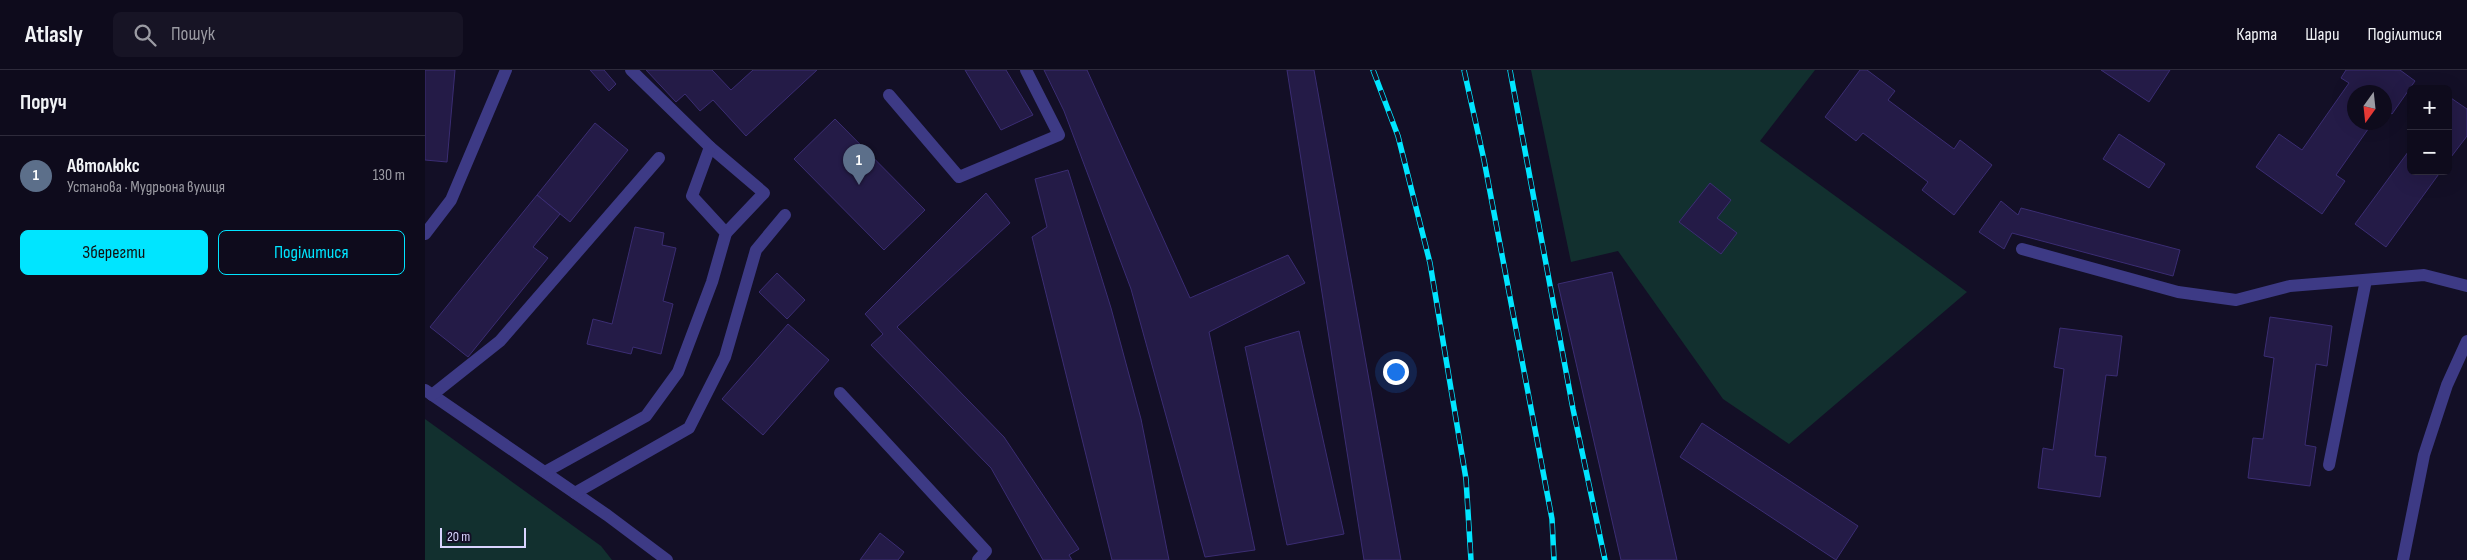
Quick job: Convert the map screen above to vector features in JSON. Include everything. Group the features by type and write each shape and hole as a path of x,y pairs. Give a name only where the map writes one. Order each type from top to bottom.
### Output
{"street":[{"path":"425,234 451,200 506,70"},
{"path":"545,472 646,416 678,372 712,282 726,233 764,193 710,147 631,70"},
{"path":"889,95 959,178 1059,135 1026,70"},
{"path":"710,147 692,196 726,233"},
{"path":"659,158 500,341 429,392 575,493 667,560"},
{"path":"575,493 689,428 725,357 756,250 785,215"},
{"path":"2022,249 2178,292 2236,300 2290,286 2424,275 2467,286"},
{"path":"2329,465 2367,280"},
{"path":"2403,560 2424,455 2447,384 2467,341"},
{"path":"840,392 986,551 978,560"}],"green space":[{"path":"1531,70 1815,70 1760,141 1967,292 1789,444 1723,399 1618,251 1571,262"},
{"path":"425,419 601,546 612,560 425,560"}],"building":[{"path":"425,70 455,70 447,162 425,160"},
{"path":"590,70 604,70 616,84 609,91"},
{"path":"646,70 712,70 731,90 753,70 817,70 746,136 713,100 700,111 685,94 676,102"},
{"path":"965,70 1006,70 1033,115 1001,130"},
{"path":"1044,70 1087,70 1190,298 1288,255 1305,283 1209,332 1255,550 1205,557 1131,289 1064,111"},
{"path":"1287,70 1314,70 1401,560 1364,560"},
{"path":"1860,70 1867,70 1895,91 1888,100 1954,149 1960,140 1992,165 1954,215 1922,190 1928,182 1863,133 1856,141 1825,117"},
{"path":"2101,70 2170,70 2149,102"},
{"path":"2346,70 2400,70 2415,81 2412,85 2407,85 2407,92 2392,114 2392,85 2348,85 2349,83 2341,78"},
{"path":"2347,86 2347,130 2367,130 2336,175 2345,181 2322,214 2256,167 2279,134 2302,150"},
{"path":"2452,99 2467,109 2467,136 2452,156"},
{"path":"835,119 925,210 884,250 794,159"},
{"path":"595,123 628,150 570,222 537,195"},
{"path":"2119,134 2165,164 2149,188 2103,159"},
{"path":"2407,153 2407,175 2438,175 2386,247 2355,224"},
{"path":"1068,170 1111,308 1141,419 1169,560 1112,560 1032,237 1047,227 1035,179"},
{"path":"1710,183 1731,200 1717,218 1737,233 1721,254 1679,222"},
{"path":"986,193 1010,223 897,327 1004,437 1079,549 1069,555 1072,560 1043,560 991,468 871,345 883,334 865,314"},
{"path":"537,195 560,214 533,247 548,258 468,357 430,327"},
{"path":"2001,201 2018,215 2021,208 2180,250 2173,276 2012,233 2004,249 1979,232"},
{"path":"635,227 664,233 662,245 676,248 663,301 673,304 661,354 633,347 631,354 587,344 593,319 612,324"},
{"path":"1612,272 1677,560 1621,560 1558,284"},
{"path":"777,273 805,300 787,319 759,292"},
{"path":"2270,317 2332,326 2327,366 2316,364 2305,445 2316,447 2310,486 2248,478 2253,438 2263,439 2274,358 2264,356"},
{"path":"788,324 829,360 763,435 722,399"},
{"path":"2060,328 2122,336 2117,376 2106,375 2095,456 2106,457 2100,497 2038,488 2043,448 2053,450 2064,369 2054,367"},
{"path":"1299,331 1344,534 1287,545 1245,347"},
{"path":"1702,423 1858,526 1836,560 1680,457"},
{"path":"880,533 904,552 898,560 860,560"}],"railway":[{"path":"1373,70 1398,136 1430,263 1466,479 1471,560"},
{"path":"1464,70 1484,160 1552,519 1554,560"},
{"path":"1510,70 1573,409 1605,560"}],"place":[{"name":"Автолюкс","path":"859,185"}]}
